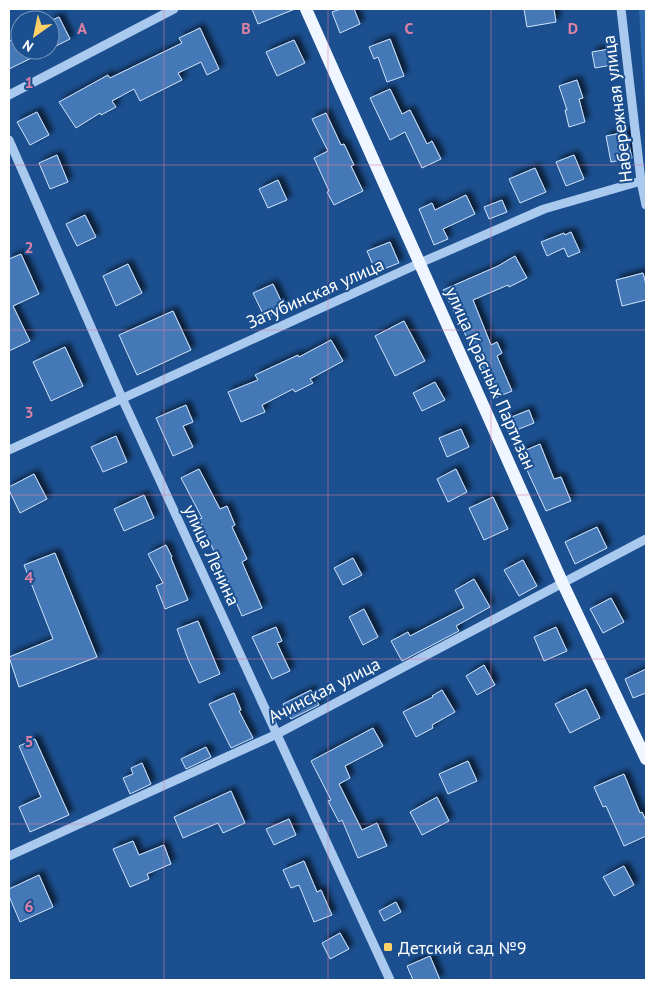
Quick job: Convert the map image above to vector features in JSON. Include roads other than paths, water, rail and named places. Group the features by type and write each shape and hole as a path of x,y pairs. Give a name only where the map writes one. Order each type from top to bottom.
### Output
{"main road":[{"name":"улица Красных Партизан","path":"306,9 563,584 646,759"}],"street":[{"path":"9,95 174,9"},
{"name":"Набережная улица","path":"621,9 641,181 646,205"},
{"name":"улица Ленина","path":"9,140 122,398 390,980"},
{"name":"Затубинская улица","path":"9,450 420,263 544,209 641,181"},
{"name":"Ачинская улица","path":"9,856 277,734 646,539"}],"place":[{"name":"Детский сад №9","path":"388,947"}]}
